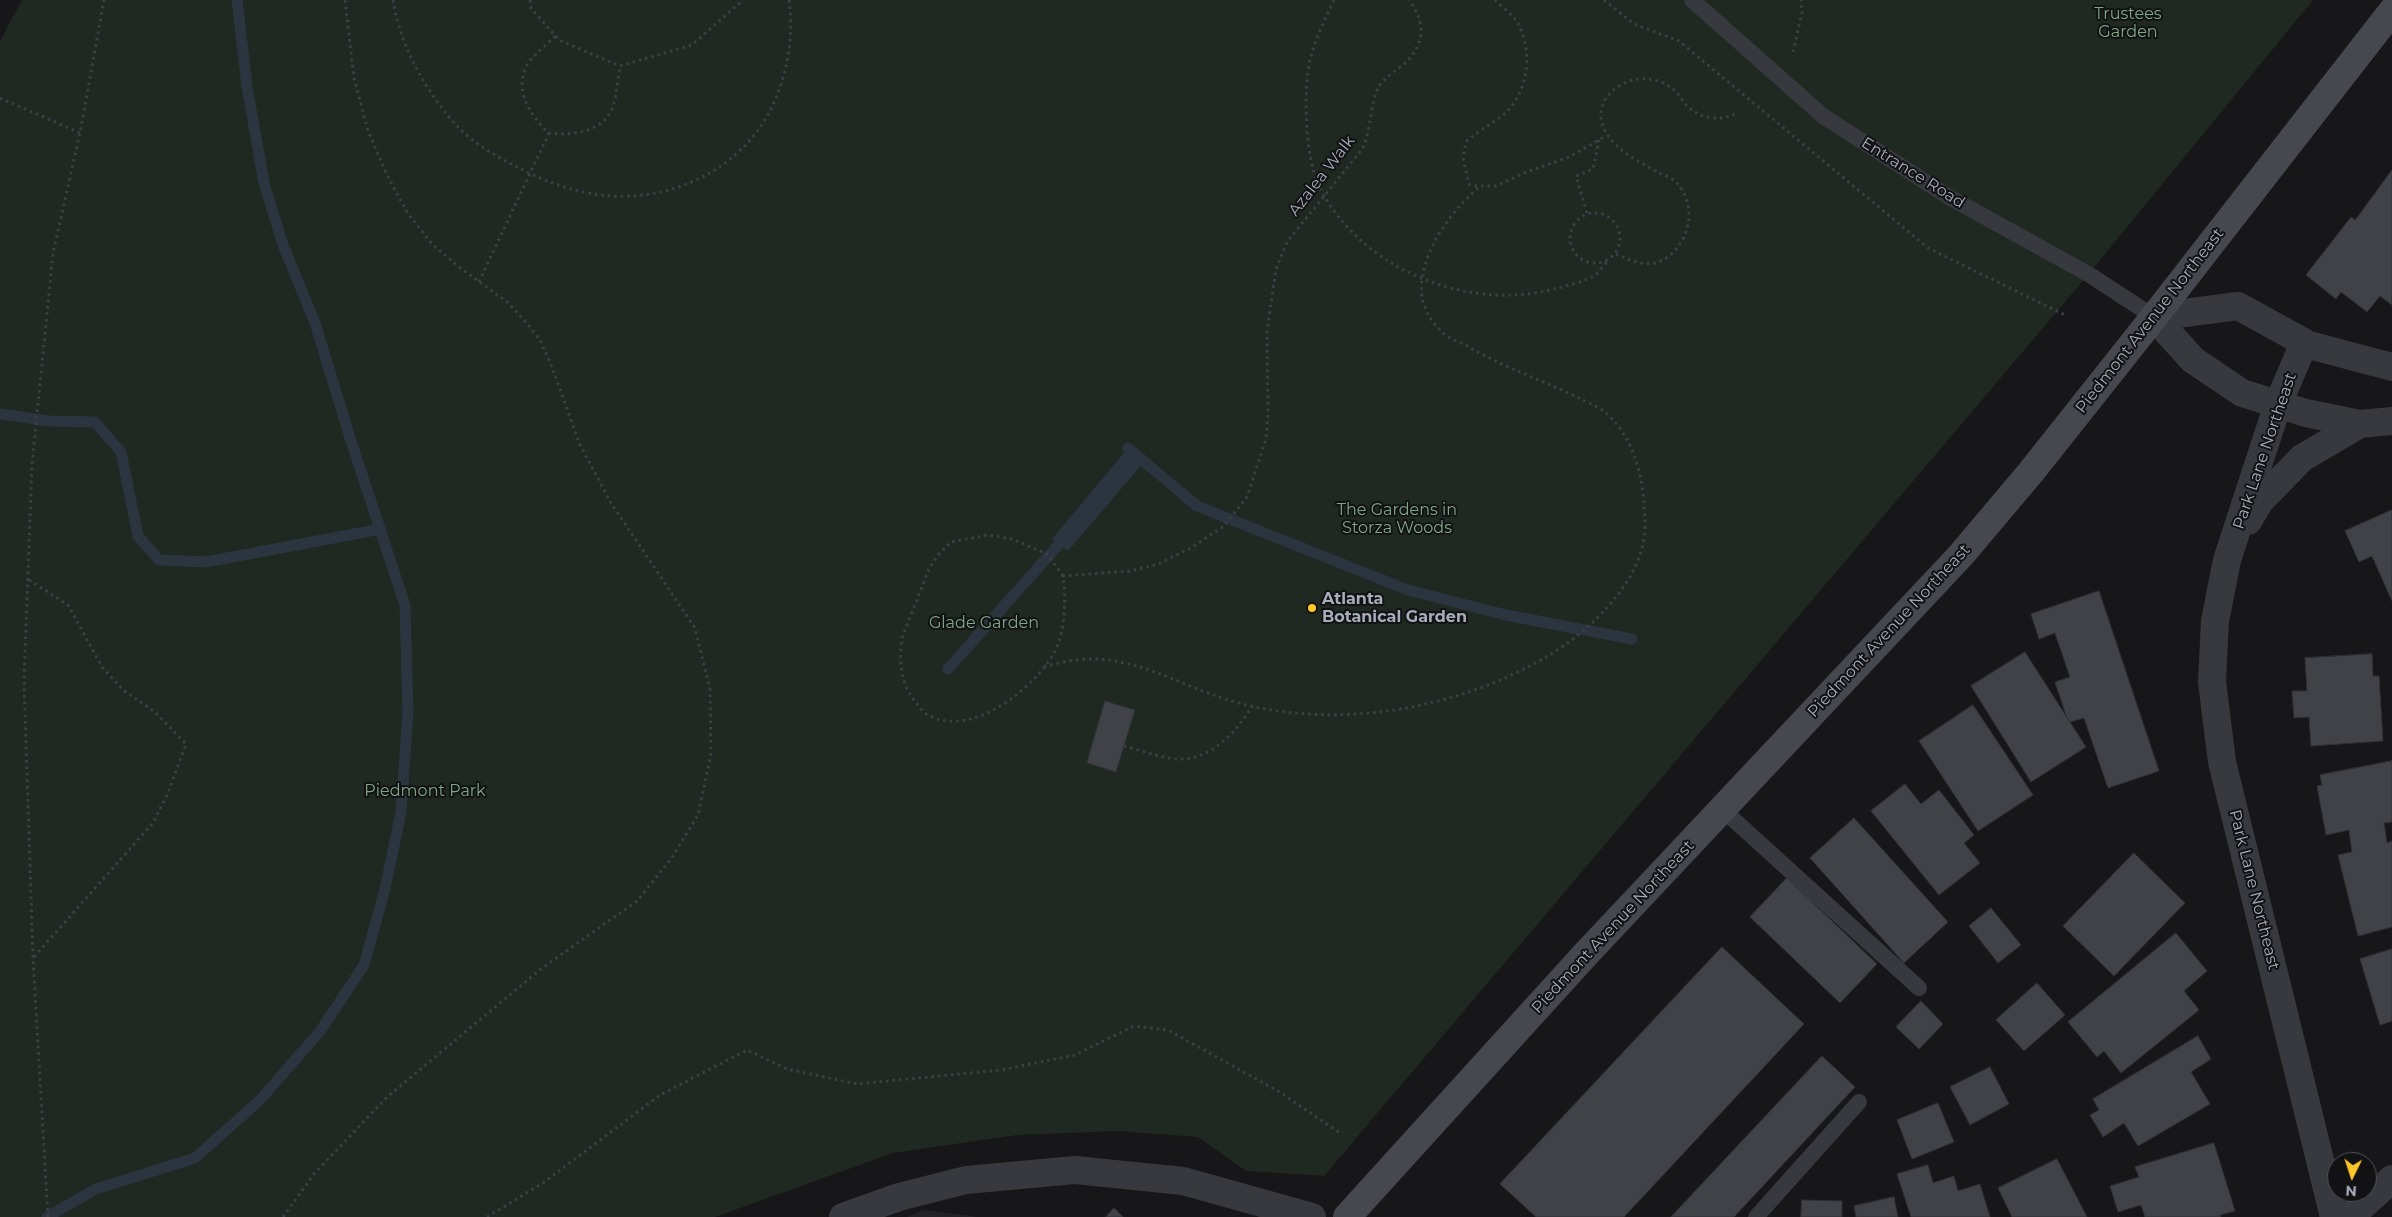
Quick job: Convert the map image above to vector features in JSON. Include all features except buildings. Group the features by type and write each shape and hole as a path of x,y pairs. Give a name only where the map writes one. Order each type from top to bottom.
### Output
{"main road":[{"name":"Piedmont Avenue Northeast","path":"1347,1217 1578,964 1961,555 2031,472 2154,317 2392,11"}],"street":[{"path":"2154,317 2238,306 2304,343 2392,367"},
{"path":"2154,317 2199,364 2242,393 2306,413 2360,424 2392,421"},
{"name":"Park Lane Northeast","path":"2304,343 2278,404 2227,560 2215,620 2212,682 2222,762 2334,1217"},
{"name":"Park Lane Northeast","path":"2227,560 2260,501 2284,476 2302,458 2360,424"},
{"path":"844,1217 899,1197 966,1180 1075,1170 1183,1181 1312,1217"},
{"path":"2350,1217 2392,1179"}],"lane":[{"name":"Entrance Road","path":"1692,0 1823,116 1949,197 2090,274 2154,317"},
{"path":"1722,809 1765,845 1919,988"},
{"path":"1756,1217 1859,1102"}],"path":[{"path":"48,1217 33,958 24,680 28,579 35,445 53,252 80,133 104,0"},
{"path":"283,1217 314,1174 387,1097 542,969 636,901 671,859 698,815 711,754 710,690 695,628 611,504 580,445 552,366 540,340 526,321 507,302 479,282 431,242 407,212 387,175 368,131 354,78 344,0"},
{"path":"393,0 396,23 421,78 458,127 497,157 530,174 572,188 610,196 651,193 688,184 719,169 747,145 767,119 783,81 791,14 790,0"},
{"path":"530,0 531,8 559,40 620,66 692,45 743,0"},
{"path":"1334,0 1317,38 1310,61 1307,136 1319,186 1350,231 1374,252 1399,267 1458,291 1488,296 1532,295 1594,276 1616,254 1621,239 1616,223 1603,213 1587,213 1574,224 1570,241 1572,250 1584,261 1602,263 1609,260"},
{"name":"Azalea Walk","path":"1063,576 1130,571 1156,565 1191,548 1224,526 1247,497 1266,439 1268,414 1266,381 1267,331 1276,269 1287,242 1305,217 1363,148 1369,133 1378,88 1410,58 1420,38 1422,25 1409,0"},
{"path":"1495,0 1518,24 1527,50 1526,73 1514,103 1500,117 1466,142 1463,158 1465,177 1468,184 1479,187 1496,186 1524,172 1569,156 1606,136"},
{"path":"1604,0 1634,24 1679,41 1928,248 2065,315"},
{"path":"1792,55 1800,26 1801,0"},
{"path":"555,36 526,67 523,79 524,92 530,114 549,133 574,134 588,131 607,116 613,107 620,66"},
{"path":"1616,254 1637,264 1654,263 1668,256 1682,242 1690,223 1687,202 1676,182 1627,154 1606,136 1602,126 1600,111 1608,95 1625,81 1647,78 1672,88 1687,106 1700,116 1726,119 1739,112"},
{"path":"0,98 80,133"},
{"path":"479,282 549,133"},
{"path":"1587,213 1576,176 1593,169 1599,140"},
{"path":"1044,666 1084,659 1116,662 1154,670 1225,699 1295,714 1352,713 1409,707 1460,695 1512,676 1577,637 1610,606 1630,576 1645,537 1644,492 1638,463 1624,433 1603,410 1550,384 1485,356 1442,332 1422,306 1420,290 1424,261 1457,207 1479,187"},
{"path":"988,535 1012,539 1033,546 1047,554 1057,567 1063,576 1066,600 1061,631 1055,651 1044,666 1014,697 982,716 954,721 942,720 925,712 909,693 900,664 902,638 921,589 938,555 951,542 988,535"},
{"path":"28,579 68,605 102,667 123,690 155,712 186,744 168,793 152,824 33,958"},
{"path":"1124,746 1178,759 1202,755 1239,728 1253,705"},
{"path":"487,1217 543,1183 660,1096 747,1050 787,1069 857,1084 1001,1070 1076,1055 1134,1026 1168,1030 1278,1091 1340,1133"}],"shaded area":[{"path":"1128,448 1144,462 1068,551 1052,539"},
{"path":"924,1210 978,1217 907,1217"}],"green space":[{"path":"22,0 2313,0 2087,276 1324,1176 1246,1171 1198,1137 1117,1131 1017,1135 893,1153 715,1217 0,1217 0,41"}],"waterway":[{"path":"47,1217 96,1189 195,1158 260,1100 321,1030 364,965 385,889 401,812 408,713 405,605 351,441 315,323 283,245 264,183 247,86 237,0"},
{"path":"0,414 49,421 95,422 121,452 138,536 159,560 206,562 381,529"},
{"path":"1128,448 1197,506 1408,590 1506,615 1632,639"},
{"path":"948,669 1068,534"}],"place":[{"name":"Atlanta Botanical Garden","path":"1312,608"}],"park label":[{"name":"Trustees Garden","path":"2128,23"},
{"name":"The Gardens in Storza Woods","path":"1397,519"},
{"name":"Glade Garden","path":"984,623"},
{"name":"Piedmont Park","path":"425,791"}]}
